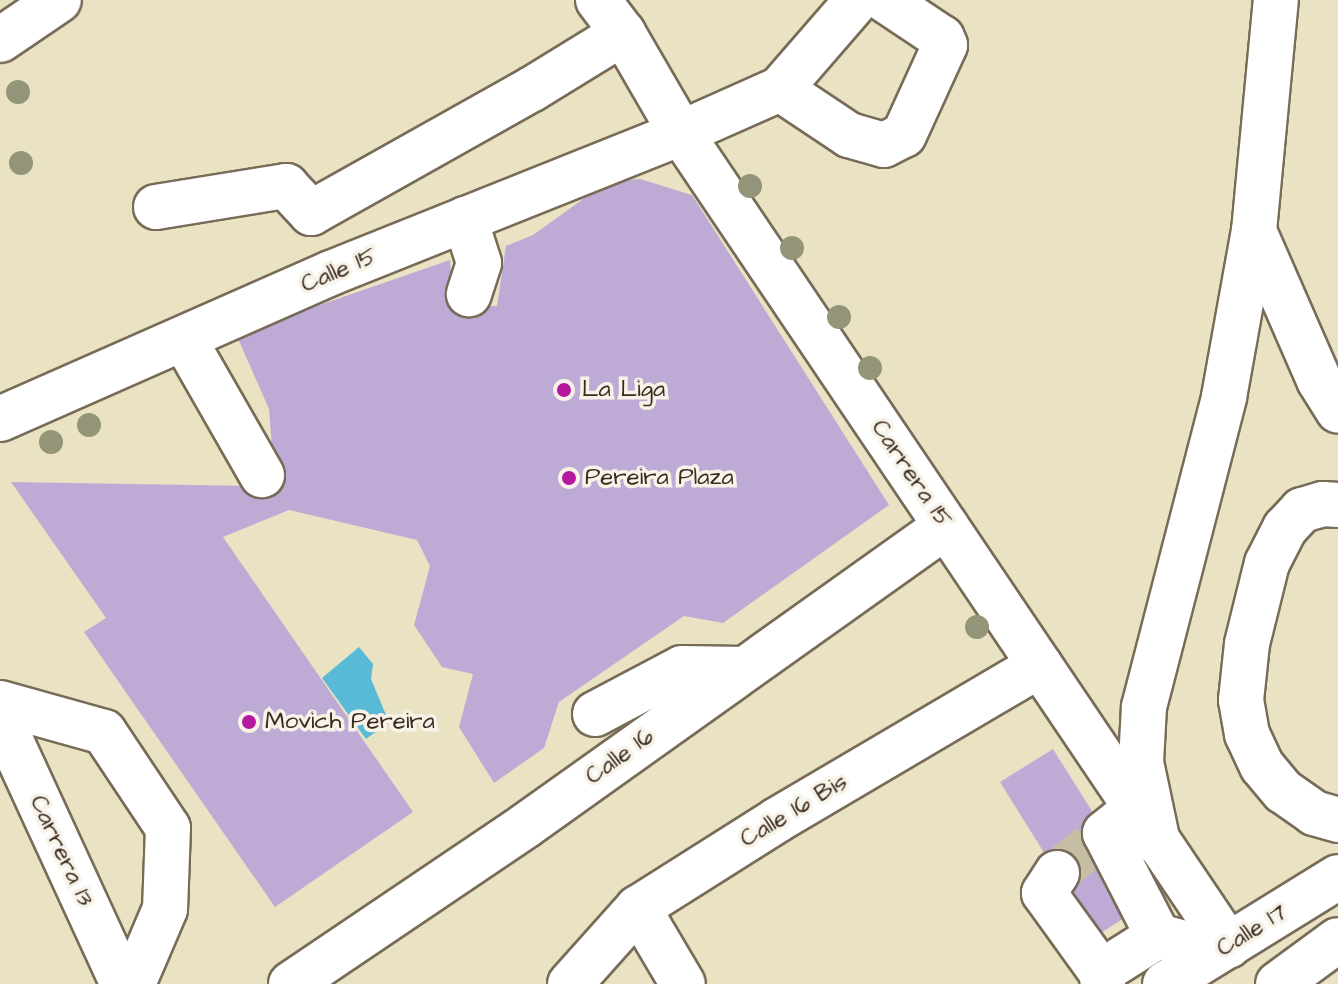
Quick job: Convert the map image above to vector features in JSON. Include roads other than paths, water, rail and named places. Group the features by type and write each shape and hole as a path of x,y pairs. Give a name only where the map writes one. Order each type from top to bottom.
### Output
{"street":[{"path":"0,40 59,0"},
{"path":"857,0 780,89 849,135 884,145 904,135 914,121 945,45 942,38 885,0"},
{"path":"1158,936 1105,833 1147,826 1141,762 1144,707 1224,397 1254,231 1276,0"},
{"path":"311,213 532,89 610,17"},
{"name":"Carrera 15","path":"610,17 681,133 1147,826 1223,949"},
{"name":"Calle 15","path":"0,419 331,273 681,133 780,89"},
{"path":"156,207 286,186 311,213 331,273"},
{"path":"465,219 479,263 469,294"},
{"path":"1254,231 1319,380 1338,411"},
{"path":"184,339 262,475"},
{"path":"1338,505 1323,504 1302,510 1285,528 1267,563 1247,644 1241,700 1247,734 1262,766 1283,791 1314,813 1338,820"},
{"name":"Calle 16","path":"291,984 525,826 946,526"},
{"name":"Calle 16 Bis","path":"570,984 638,908 777,820 1040,665"},
{"path":"595,714 682,668 743,669"},
{"path":"0,703 104,732 168,828 165,909 133,984"},
{"name":"Carrera 13","path":"0,717 123,984"},
{"path":"1057,873 1044,893 1102,978 1158,936 1223,949"},
{"name":"Calle 17","path":"1165,984 1338,877"},
{"path":"638,908 683,984"},
{"path":"1278,984 1338,940"}],"water":[{"path":"359,647 373,664 371,679 389,722 366,739 322,678"}],"tunnel":[{"path":"1057,873 1105,833"}],"place":[{"name":"La Liga","path":"564,390"},
{"name":"Pereira Plaza","path":"569,478"},
{"name":"Movich Pereira","path":"249,722"}]}
